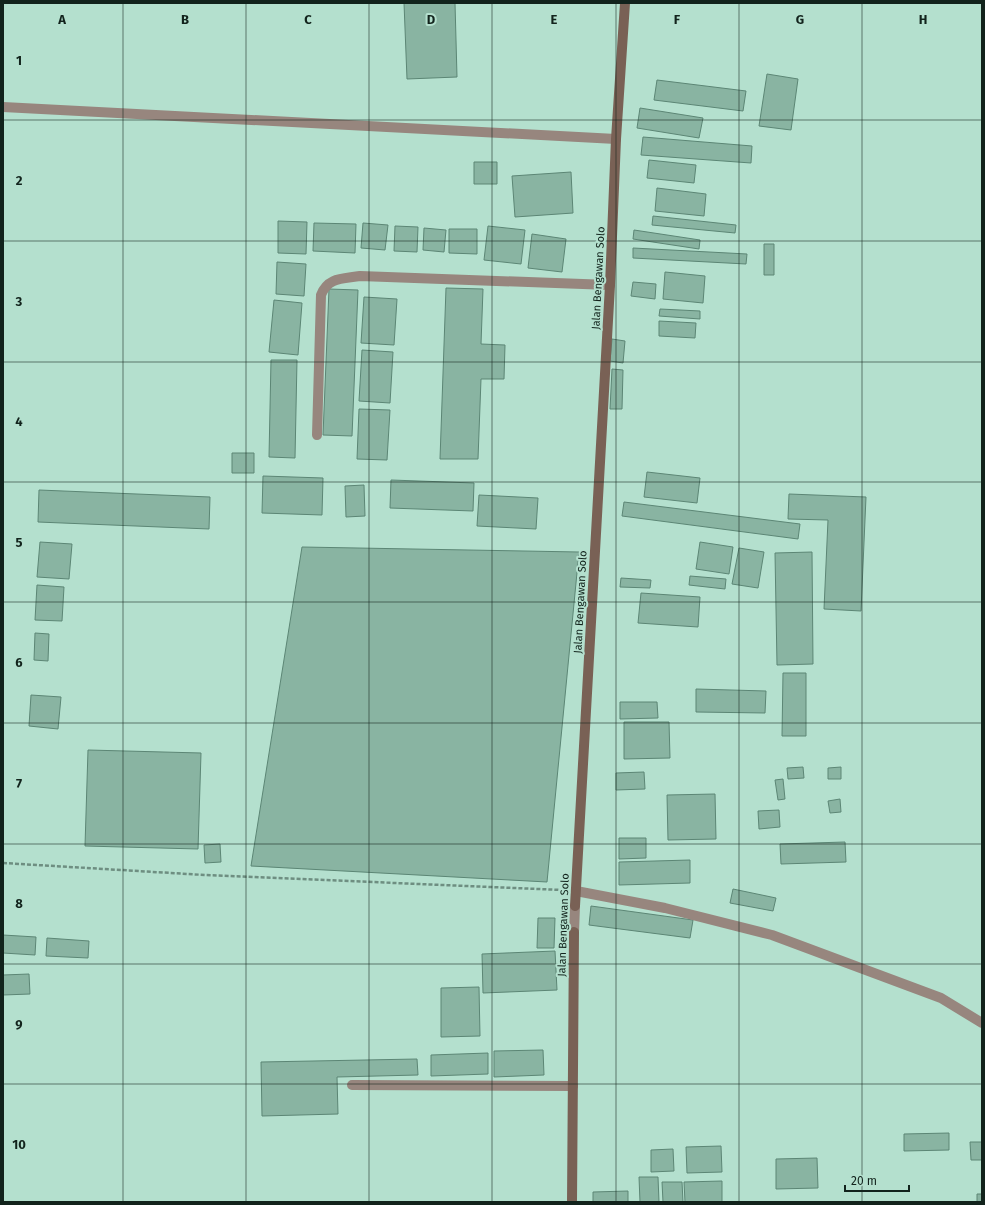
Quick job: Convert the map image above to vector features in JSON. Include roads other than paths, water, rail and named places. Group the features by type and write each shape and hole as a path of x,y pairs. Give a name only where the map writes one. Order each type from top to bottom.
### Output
{"main road":[{"name":"Jalan Bengawan Solo","path":"575,906 610,285 616,139 625,3"},
{"name":"Jalan Bengawan Solo","path":"572,1202 574,932"}],"street":[{"path":"3,107 616,139"},
{"path":"317,435 321,295 324,288 332,280 360,276 610,285"},
{"path":"576,891 665,908 772,935 941,998 982,1022"},
{"name":"Jalan Bengawan Solo","path":"574,932 575,906"},
{"path":"352,1085 573,1086"}]}
